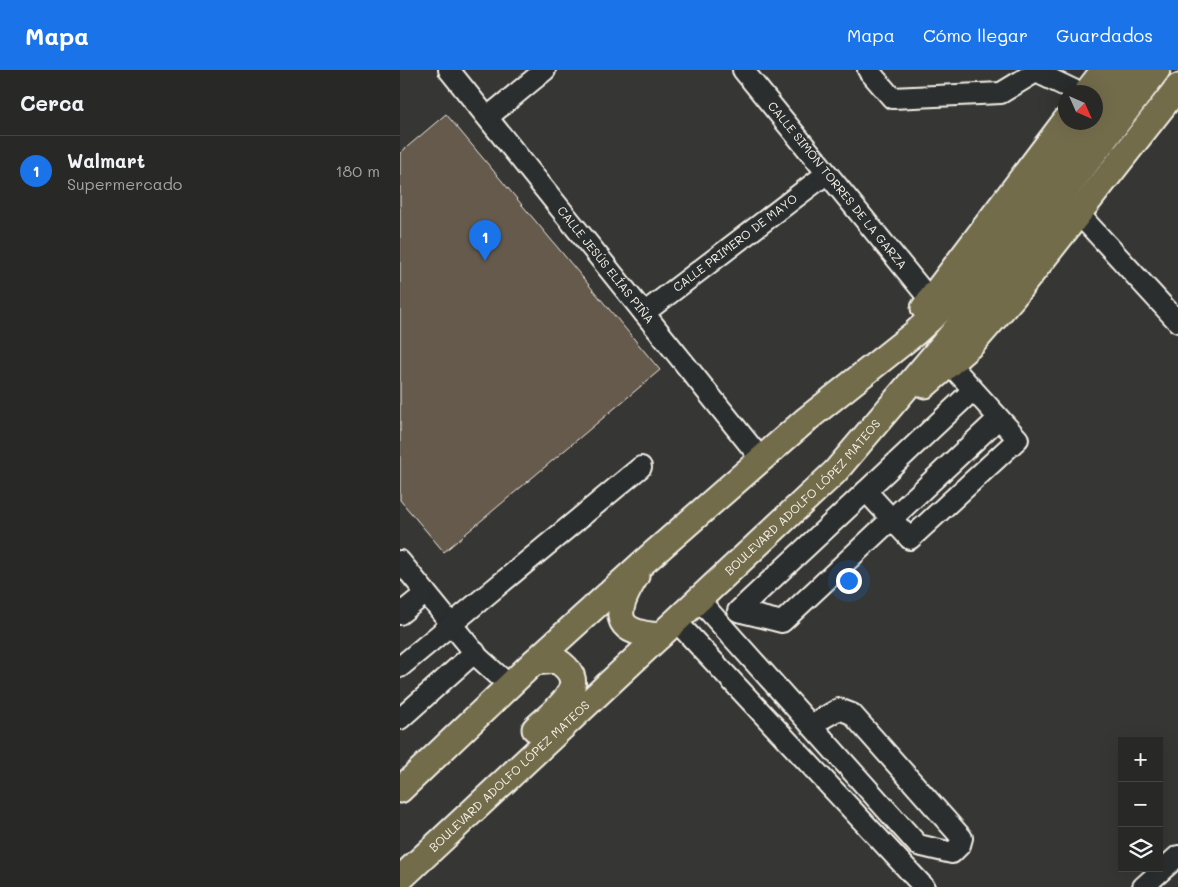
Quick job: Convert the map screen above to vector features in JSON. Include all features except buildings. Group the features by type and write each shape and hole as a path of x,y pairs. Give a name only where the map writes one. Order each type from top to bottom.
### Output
{"main road":[{"path":"1092,85 1104,70"},
{"path":"1103,107 1130,70"},
{"name":"BOULEVARD ADOLFO LÓPEZ MATEOS","path":"405,877 485,799 835,472 996,282 1157,70"},
{"path":"835,472 973,343 1175,96"},
{"path":"868,370 931,301 965,251 1058,130"},
{"path":"400,790 534,662 645,561 761,459 915,333 940,310 986,259 1084,130"},
{"path":"645,561 624,595 620,613 628,629 640,635 668,628"},
{"path":"485,799 507,757 568,698 573,688 571,673 556,660 534,662"}],"street":[{"name":"CALLE JESÚS ELÍAS PIÑA","path":"449,70 761,459"},
{"path":"488,117 545,70"},
{"name":"CALLE SIMÓN TORRES DE LA GARZA","path":"743,70 931,301"},
{"path":"868,70 892,98 1001,93 1039,71 1065,85"},
{"name":"CALLE PRIMERO DE MAYO","path":"644,313 826,174"},
{"path":"1078,213 1178,322"},
{"path":"866,491 910,539 1018,440 949,364"},
{"path":"973,390 738,611 782,622 999,418"},
{"path":"400,667 642,467"},
{"path":"400,561 475,652 510,685"},
{"path":"400,614 426,593"},
{"path":"700,600 918,845 952,853 960,845 962,838 852,714 839,709 812,725"},
{"path":"668,628 924,887"},
{"path":"400,719 475,652"},
{"path":"1143,887 1178,856"}],"place":[{"name":"Walmart","path":"485,261"}]}
